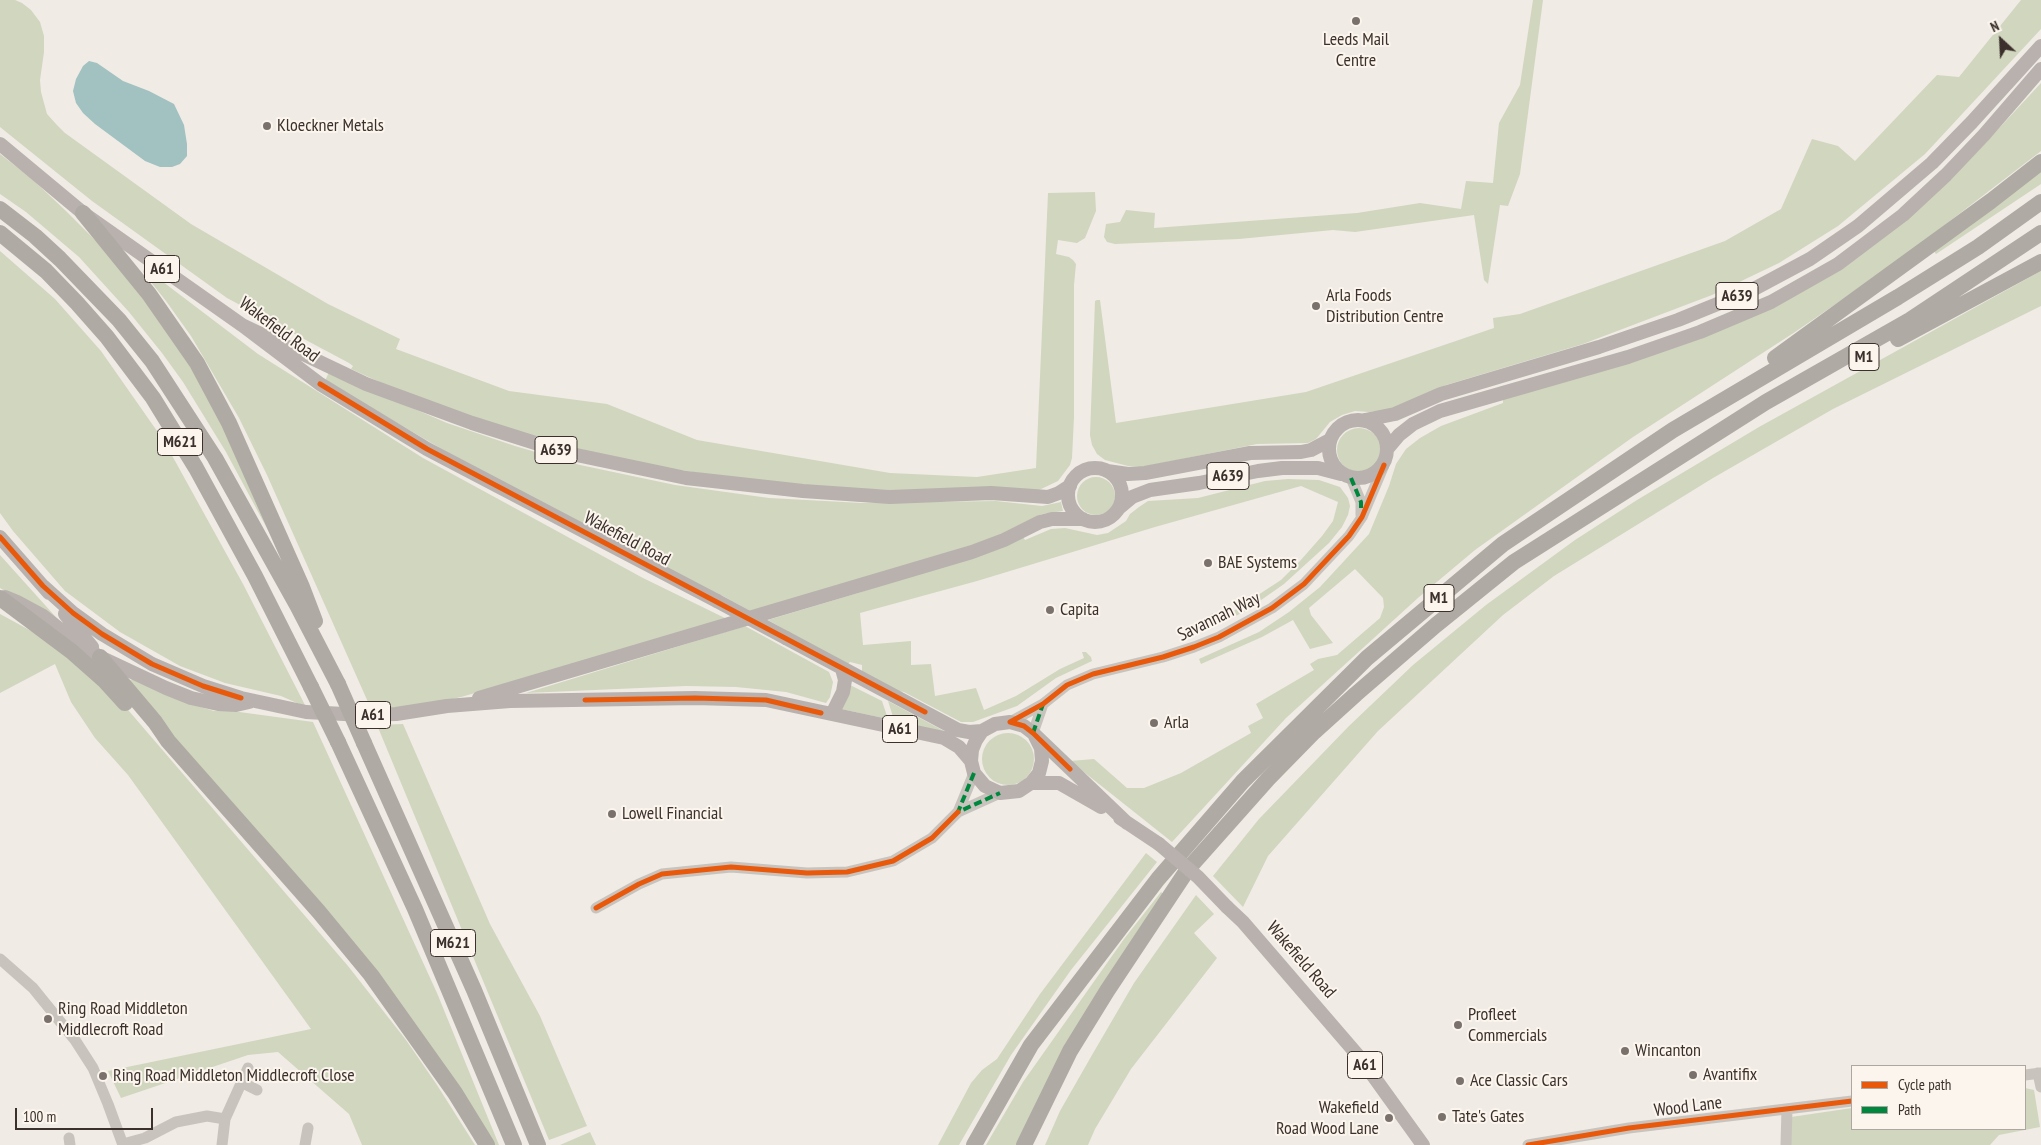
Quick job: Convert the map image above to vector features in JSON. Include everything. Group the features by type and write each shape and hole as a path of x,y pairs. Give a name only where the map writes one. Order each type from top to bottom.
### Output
{"highway":[{"path":"1673,430 1828,321 2041,162"},
{"name":"M1","path":"974,1145 1031,1045 1158,879 1243,780 1367,658 1503,544 1673,430 1978,247 2041,202"},
{"name":"M621","path":"0,209 35,236 60,259 119,320 152,360 215,458 297,605 338,684"},
{"name":"M621","path":"83,213 149,294 202,372 229,423 302,587 338,684 474,990 538,1145"},
{"name":"M1","path":"1024,1145 1070,1051 1107,991 1188,869 1268,779 1314,732 1356,694 1436,625 1514,562 1766,402 1910,320 1991,268 2041,232"},
{"name":"M621","path":"0,233 46,271 107,337 153,398 196,468 255,576 338,742 415,909 514,1145"},
{"name":"M1","path":"1686,452 2041,262"},
{"path":"0,597 71,651 105,681 149,726 168,741"},
{"path":"100,657 155,722 168,741 319,912 370,975 455,1093 487,1145"}],"main road":[{"name":"A639","path":"1366,420 1396,414 1441,394 1599,347 1678,320 1752,290 1810,259 1858,226 1932,163 2041,46"},
{"name":"A639","path":"1388,448 1399,435 1427,417 1457,406 1628,357 1700,332 1771,302 1838,264 1903,214 1946,176 2041,69"},
{"name":"Wakefield Road","path":"0,144 83,213 242,325 320,384 427,449 958,730 969,732 982,731 995,724 1010,722 1024,726 1127,823"},
{"name":"A639","path":"242,325 366,384 472,423 567,453 686,478 803,491 890,497 992,493 1048,497 1070,486"},
{"path":"1366,420 1379,428 1387,441 1388,448 1384,465 1371,476 1361,479 1346,476 1333,464 1329,453 1330,440 1340,426 1348,421 1366,420"},
{"name":"A639","path":"1107,471 1128,474 1145,473 1250,453 1301,452 1311,450 1330,440"},
{"name":"A639","path":"1120,507 1132,497 1150,490 1199,483 1258,471 1309,468 1346,476"},
{"path":"1098,469 1107,471 1119,483 1122,490 1120,507 1108,519 1100,522 1091,522 1083,519 1075,513 1070,505 1068,495 1070,486 1074,479 1088,470 1098,469"},
{"path":"447,706 525,685 972,552 1004,540 1040,522 1052,519 1083,519"},
{"name":"A61","path":"0,537 43,586 73,613 102,634 152,664 203,686 256,701 306,712 336,715 396,714 447,706 510,701 695,698 766,700 944,738 959,747 985,786 1000,792"},
{"path":"43,586 100,657"},
{"path":"0,597 17,602 43,616 80,645 100,657 191,698 218,704 236,705 256,701"},
{"path":"832,714 843,692 845,680 842,669"},
{"path":"973,767 972,750 982,731"},
{"path":"1031,784 1039,773 1042,760 1041,748 1034,735"},
{"name":"Wakefield Road","path":"1000,792 1019,791 1031,784 1059,783 1071,788 1159,844 1198,877 1243,922 1361,1059 1423,1145"}],"street":[{"name":"Savannah Way","path":"1010,722 1043,704 1067,685 1093,674 1163,657 1194,647 1219,637 1272,608 1304,584 1350,536 1362,517 1384,465"},
{"path":"1346,476 1361,502 1362,517"},
{"path":"1034,735 1043,704"},
{"path":"958,812 973,767"},
{"path":"596,908 639,884 662,874 731,867 807,873 848,872 893,861 932,838 958,812 1000,792"},
{"path":"0,959 33,988 75,1040 92,1068 123,1145 145,1138 176,1122 207,1116 225,1119"},
{"path":"222,1145 225,1119 243,1083 248,1068"},
{"path":"2026,1075 2040,1073 2041,1087"},
{"path":"243,1083 257,1090"},
{"name":"Wood Lane","path":"1528,1145 1630,1128 1851,1101"},
{"path":"1786,1145 1787,1109"},
{"path":"305,1145 308,1128"}],"green space":[{"path":"0,0 15,0 22,3 31,10 40,22 44,36 44,52 40,80 47,114 65,133 191,224 328,304 400,339 396,349 509,391 607,404 697,440 890,473 977,477 1036,468 1048,193 1095,192 1096,211 1085,238 1077,243 1058,240 1056,254 1069,257 1076,264 1074,285 1074,417 1070,465 1058,481 1039,490 917,491 783,486 635,463 540,439 452,410 384,384 351,369 353,366 349,363 227,298 92,201 0,127"},
{"path":"1533,0 1543,0 1520,174 1508,206 1500,205 1488,284 1484,280 1474,215 1355,232 1333,230 1239,239 1115,244 1107,242 1104,237 1106,224 1120,222 1126,210 1155,213 1154,228 1357,213 1420,203 1461,209 1466,181 1493,183 1499,123 1520,85"},
{"path":"2021,0 2041,0 2041,29 1925,154 1838,226 1779,263 1712,295 1583,344 1446,385 1392,410 1355,411 1342,415 1330,422 1316,439 1308,443 1257,444 1142,467 1128,466 1105,460 1097,454 1092,445 1090,435 1095,301 1097,300 1100,300 1116,423 1306,392 1494,328 1493,318 1520,314 1725,241 1781,209 1812,139 1838,146 1855,161 1937,75 1959,77"},
{"path":"2041,83 2041,151 1894,264 1795,332 1633,437 1475,550 1419,597 1286,718 1172,842 1070,761 1094,759 1127,788 1144,788 1181,773 1251,733 1248,726 1263,718 1256,704 1314,670 1310,664 1318,659 1337,655 1380,618 1384,607 1383,598 1355,569 1309,608 1311,615 1333,643 1310,649 1293,620 1262,637 1201,664 1199,659 1259,632 1289,612 1320,587 1369,534 1396,464 1406,449 1420,438 1441,426 1503,403 1503,399 1770,308 1978,151"},
{"path":"0,154 31,178 67,212 104,249 135,285 198,377 221,420 284,560 226,452 183,382 162,353 129,312 79,257 26,212 0,194"},
{"path":"2041,167 2041,184 1936,254 1933,250"},
{"path":"0,251 55,299 101,351 164,441 243,584 306,707 281,696 225,683 180,666 120,632 65,591 13,531 0,513"},
{"path":"144,269 258,354 423,458 643,578 729,620 461,697 423,706 372,711 267,475 239,418 191,336 143,272"},
{"path":"2041,271 2041,306 1833,409 1713,478 1554,576 1503,615 1378,731 1268,856 1243,907 1213,876 1259,819 1349,726 1413,665 1486,605 1575,540 1637,500 1759,427"},
{"path":"329,372 447,423 515,446 580,465 675,485 769,498 862,503 996,501 1042,506 1061,502 1063,511 1042,514 991,539 754,613 721,595 719,597 447,452 325,381"},
{"path":"1359,428 1371,432 1377,438 1381,450 1377,462 1371,468 1359,472 1347,468 1341,462 1337,450 1341,438 1347,432"},
{"path":"1096,477 1109,483 1115,496 1109,509 1096,515 1083,509 1077,496 1083,483"},
{"path":"1288,479 1319,480 1340,487 1348,498 1350,506 1342,527 1329,543 1284,584 1244,612 1212,627 1209,622 1210,615 1213,613 1216,619 1235,610 1281,580 1300,561 1333,521 1338,502 1301,486 1155,527 977,581 860,613 863,645 911,641 911,665 931,664 935,696 976,688 984,710 1016,696 1060,669 1084,658 1082,652 1086,652 1091,657 1092,661 1056,678 1017,706 973,722 961,722 904,692 894,690 862,673 862,665 850,662 847,665 768,620 858,593 1023,537 1025,540 1051,529 1065,528 1097,535 1108,533 1126,521 1130,514 1148,501 1198,498 1265,481"},
{"path":"0,555 63,625 0,588"},
{"path":"0,614 46,639 74,647 348,966 406,1040 475,1145 362,1145 349,1114 278,1052 248,1055 121,1098 108,1071 311,1029 128,775 95,738 71,702 55,664 0,693"},
{"path":"745,626 829,672 833,682 830,697 826,703 786,692 736,687 686,686 526,693"},
{"path":"136,679 184,702 214,711 232,711 313,722 437,993 499,1145 493,1145 471,1108 128,680"},
{"path":"850,685 882,701 888,719 841,709"},
{"path":"888,701 944,731 943,734 894,720"},
{"path":"403,724 490,924 540,1016 587,1126 549,1140 377,725"},
{"path":"1003,733 1013,733 1023,737 1030,744 1034,759 1030,774 1023,781 1013,785 1003,785 993,781 986,774 982,764 982,754 986,744 993,737"},
{"path":"1146,853 1157,862 1071,970 1011,1055 959,1145 938,1145 971,1083 982,1070 997,1059 1040,994"},
{"path":"1161,892 1165,895 1018,1145 986,1145 1023,1082 1124,939"},
{"path":"1196,895 1214,914 1194,933 1217,958 1131,1069 1095,1129 1088,1145 1045,1145 1060,1111 1134,983"},
{"path":"2026,1088 2034,1090 2040,1127 2026,1130"},
{"path":"1851,1108 1851,1130 2025,1130 1999,1135 1990,1145 1790,1145 1791,1117"},
{"path":"590,1132 596,1145 560,1145"}],"water":[{"path":"89,61 97,63 123,81 149,91 174,104 184,125 187,144 187,156 180,164 172,167 160,167 145,161 83,113 76,103 73,91 76,79 83,66"}],"marked path":[{"path":"1351,478 1361,502 1361,512"},
{"path":"1033,733 1043,704"},
{"path":"974,773 958,812 1000,793"}],"cycle path":[{"path":"320,384 427,449 925,712"},
{"path":"1010,722 1043,704 1067,685 1093,674 1163,657 1194,647 1219,637 1272,608 1304,584 1349,536 1362,517 1384,465"},
{"path":"0,537 43,586 73,613 102,634 152,664 203,686 241,698"},
{"path":"585,700 695,698 766,700 821,713"},
{"path":"1010,722 1024,726 1033,733 1070,769"},
{"path":"596,908 639,884 662,874 731,867 807,873 847,872 893,861 932,838 958,812"},
{"path":"1528,1145 1629,1128 1851,1101"}],"place":[{"name":"Leeds Mail Centre","path":"1356,21"},
{"name":"Kloeckner Metals","path":"267,126"},
{"name":"Arla Foods Distribution Centre","path":"1316,306"},
{"name":"BAE Systems","path":"1208,563"},
{"name":"Capita","path":"1050,610"},
{"name":"Arla","path":"1154,723"},
{"name":"Lowell Financial","path":"612,814"},
{"name":"Ring Road Middleton Middlecroft Road","path":"48,1019"},
{"name":"Profleet Commercials","path":"1458,1025"},
{"name":"Wincanton","path":"1625,1051"},
{"name":"Avantifix","path":"1693,1075"},
{"name":"Ring Road Middleton Middlecroft Close","path":"103,1076"},
{"name":"Ace Classic Cars","path":"1460,1081"},
{"name":"Tate's Gates","path":"1442,1117"},
{"name":"Wakefield Road Wood Lane","path":"1389,1118"}]}
